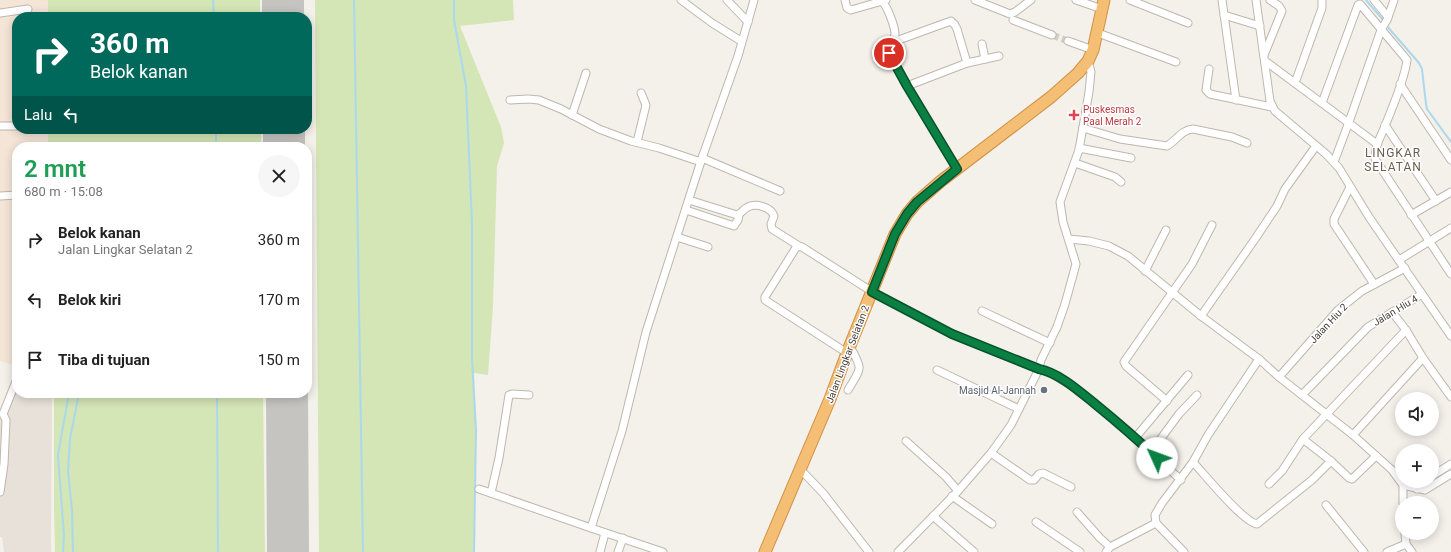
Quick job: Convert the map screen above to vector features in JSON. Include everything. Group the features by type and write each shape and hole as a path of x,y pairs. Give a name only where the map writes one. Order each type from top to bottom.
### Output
{"highway":[{"name":"Jalan Lingkar Selatan 2","path":"765,552 830,399 895,234 907,214 917,202 957,169 1051,97 1078,73 1088,61 1093,50 1103,5"}],"street":[{"path":"681,0 712,23 741,41"},
{"path":"727,0 748,22"},
{"path":"591,528 622,431 646,332 701,160 738,56 741,41 754,0"},
{"path":"845,0 847,8 851,10 875,2 884,1 887,6 895,33 893,42 889,49 890,56 957,169"},
{"path":"974,0 1010,14 1031,0"},
{"path":"1076,0 1103,5"},
{"path":"1130,0 1188,23"},
{"path":"1222,0 1236,100"},
{"path":"1256,0 1270,101 1274,111 1334,162 1451,336"},
{"path":"1264,58 1282,11 1279,6 1270,0"},
{"path":"1374,0 1385,24 1407,60 1400,84 1377,144 1375,159 1411,215 1450,270"},
{"path":"1334,162 1394,0"},
{"path":"1295,83 1322,8 1321,1"},
{"path":"1322,103 1358,2 1385,24"},
{"path":"0,13 28,8"},
{"path":"1224,15 1260,26"},
{"path":"1013,20 1052,35"},
{"path":"893,42 951,22 957,29 968,63"},
{"path":"1098,33 1176,62"},
{"path":"1068,41 1093,50"},
{"path":"982,44 985,59"},
{"path":"907,86 968,63 999,56"},
{"path":"1264,58 1377,144"},
{"path":"898,552 991,453 1011,425 1039,369 1041,360 1057,327 1076,264 1063,222 1060,202 1075,163 1083,128 1091,72 1088,61"},
{"path":"1209,69 1206,90 1208,93 1272,107"},
{"path":"572,115 586,73"},
{"path":"1400,84 1451,160"},
{"path":"637,142 646,105 641,93"},
{"path":"510,100 539,100 561,109 599,129 637,142 701,160 780,191"},
{"path":"1385,125 1436,201"},
{"path":"0,126 12,126"},
{"path":"1083,128 1120,139 1168,146 1173,143 1183,132 1193,129 1232,137 1246,142"},
{"path":"1201,316 1255,240 1277,206 1285,189 1316,146"},
{"path":"1079,148 1131,158"},
{"path":"1075,163 1115,177 1121,182"},
{"path":"1350,187 1334,219 1334,224 1374,284"},
{"path":"1411,215 1451,192"},
{"path":"0,196 12,195"},
{"path":"689,200 739,215"},
{"path":"686,210 734,226 739,215 745,208 757,205 770,210 774,216 771,224 772,228 872,292 952,334 1047,371 1072,386 1135,438 1181,480"},
{"path":"1167,401 1126,366 1124,362 1192,264 1212,225"},
{"path":"1400,260 1451,228"},
{"path":"1145,271 1166,230"},
{"path":"677,237 708,248"},
{"path":"1069,239 1089,241 1109,246 1128,256 1172,293 1259,359 1279,377 1353,435 1395,474"},
{"path":"799,246 796,248 765,297 765,300 849,349 860,364 860,369 848,390"},
{"name":"Jalan Hiu 2","path":"1279,377 1338,310 1362,291 1405,268"},
{"name":"Jalan Hiu 4","path":"1302,395 1368,327 1422,294"},
{"path":"982,311 1050,342"},
{"path":"1392,312 1406,330 1451,397"},
{"path":"1269,484 1282,471 1303,439 1406,330"},
{"path":"1353,435 1424,358"},
{"path":"1184,552 1156,523 1155,515 1162,503 1181,480 1193,462 1208,435 1259,359"},
{"path":"937,370 1019,409"},
{"path":"1135,438 1188,375"},
{"path":"0,492 4,464 6,420 2,414 12,391"},
{"path":"491,493 499,458 509,396 512,394 529,395"},
{"path":"1151,452 1179,414 1197,395"},
{"path":"1303,439 1352,479 1376,456"},
{"path":"906,441 946,477 955,493 992,524"},
{"path":"991,453 1030,480 1034,480 1039,474 1043,473 1071,488"},
{"path":"1193,462 1232,505 1248,520 1257,524 1312,480 1331,461"},
{"path":"1439,472 1451,464"},
{"path":"800,469 823,493 869,552"},
{"path":"1412,488 1425,490 1451,474"},
{"path":"479,489 622,538 652,550 663,552"},
{"path":"1326,505 1364,552"},
{"path":"1077,512 1100,538 1108,550 1156,523"},
{"path":"933,516 974,552"},
{"path":"1036,522 1080,552"},
{"path":"600,552 605,533"},
{"path":"618,552 622,538"},
{"path":"1406,540 1406,544 1412,552"},
{"path":"1387,552 1406,544"}],"shaded area":[{"path":"0,0 48,0 48,12 12,12 12,134 48,134 49,142 12,142 12,365 0,361"},
{"path":"12,382 12,398 52,398 51,552 4,552 2,537 0,537 1,410"}],"green space":[{"path":"48,0 260,0 260,12 48,12"},
{"path":"315,0 513,0 514,20 460,26 501,127 504,143 497,166 493,306 488,375 474,373 476,430 474,552 319,552"},
{"path":"48,134 261,134 261,142 48,142"},
{"path":"54,398 263,398 265,552 55,552"}],"waterway":[{"path":"213,0 214,12"},
{"path":"354,0 363,552"},
{"path":"454,0 454,20 466,86 472,223 472,359 476,430 474,552"},
{"path":"1366,0 1384,21"},
{"path":"1386,25 1419,63 1422,69 1427,109 1451,142"},
{"path":"216,134 216,142"},
{"path":"63,552 64,535 58,455 68,398"},
{"path":"73,552 72,510 68,472 70,439 78,398"},
{"path":"217,398 218,552"}],"runway":[{"path":"283,0 283,12"},
{"path":"284,134 284,142"},
{"path":"287,398 288,552"}],"tunnel":[{"path":"1052,35 1068,41"}],"place":[{"name":"Puskesmas Paal Merah 2","path":"1074,115"},
{"name":"Masjid Al-Jannah","path":"1044,390"}],"district":[{"name":"LINGKAR SELATAN","path":"1393,160"}],"route":[{"path":"889,53 957,169 917,202 907,214 895,234 872,292 952,334 1047,371 1072,386 1122,426 1157,458"}]}
